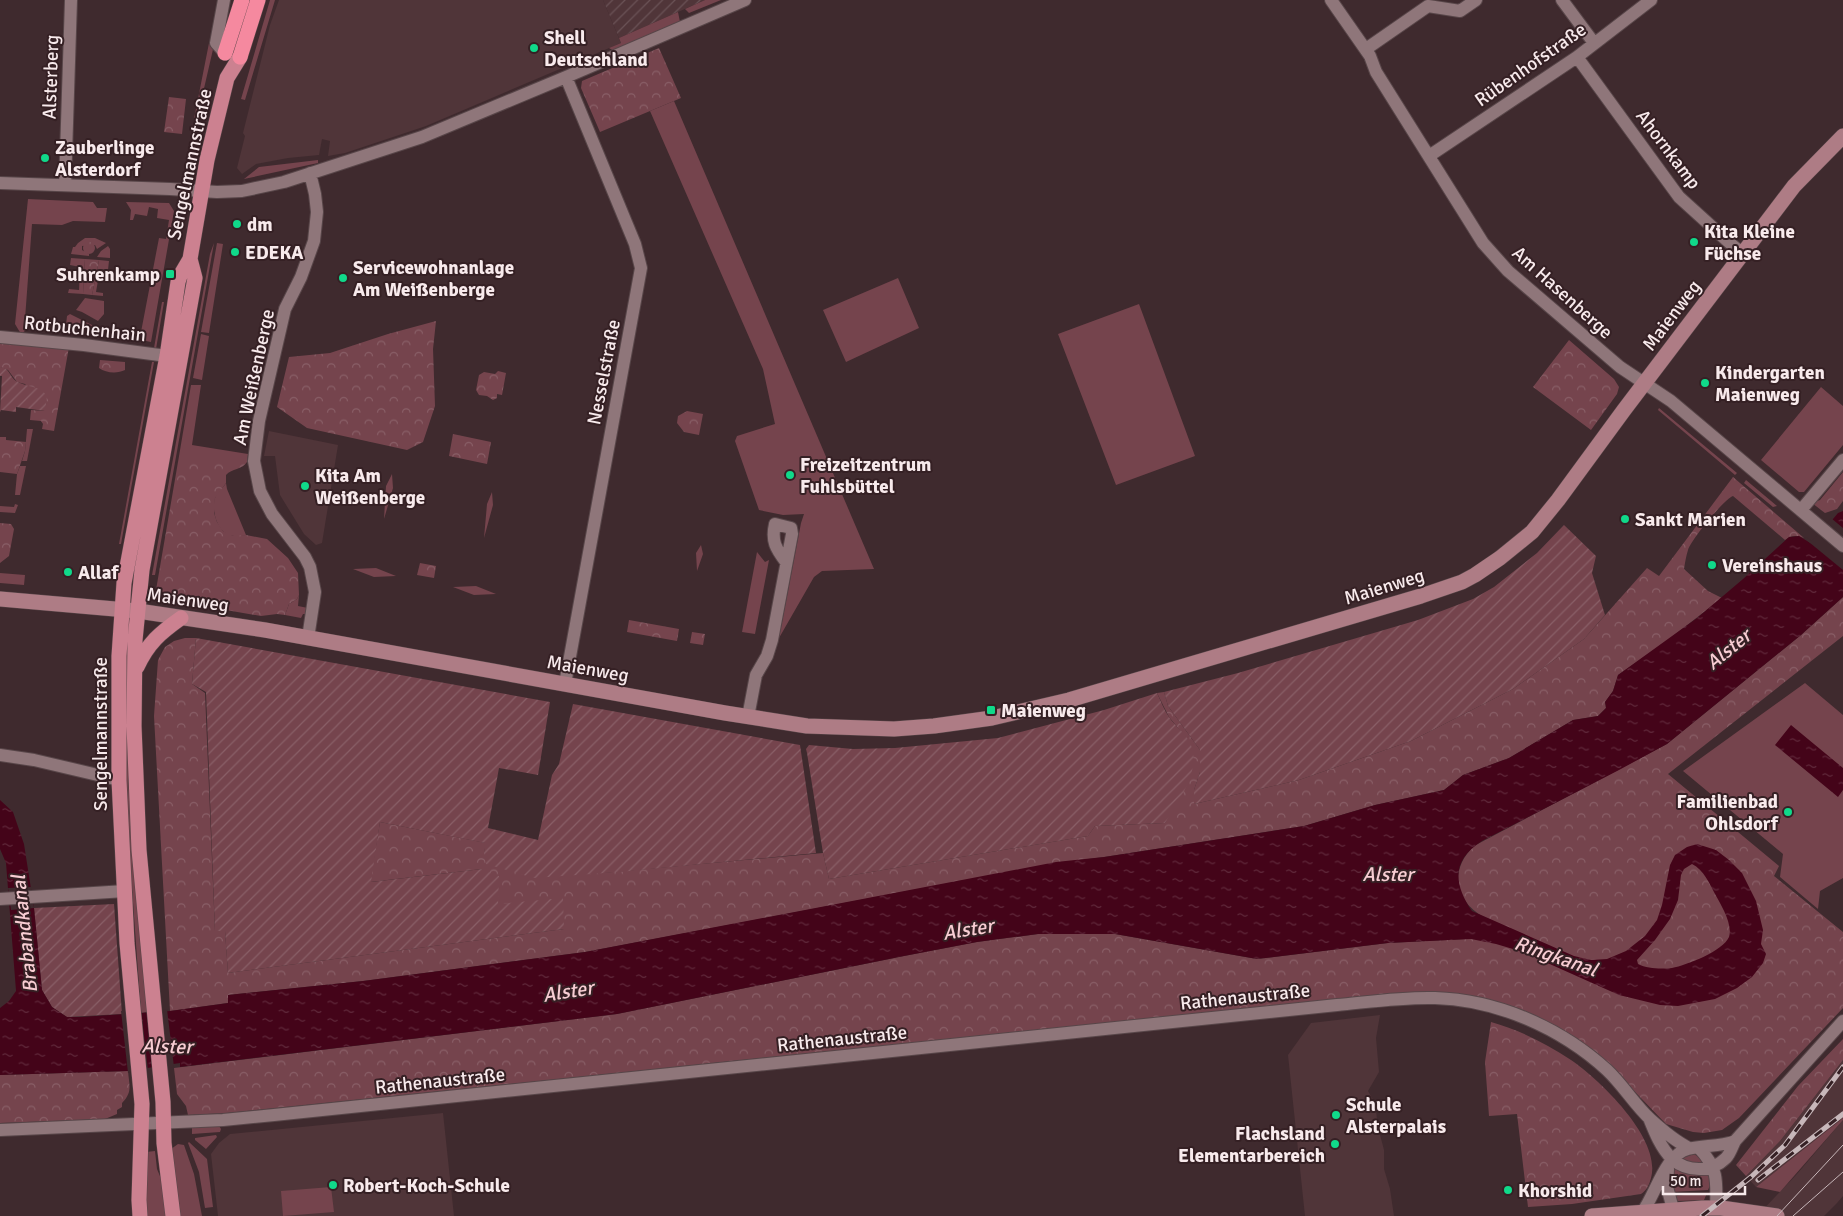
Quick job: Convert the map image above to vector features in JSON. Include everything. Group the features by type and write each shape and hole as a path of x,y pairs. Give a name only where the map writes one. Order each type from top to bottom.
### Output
{"highway":[{"name":"Sengelmannstraße","path":"233,56 242,0"},
{"name":"Sengelmannstraße","path":"233,56 258,0"}],"main road":[{"name":"Sengelmannstraße","path":"140,1216 142,1104 127,943 119,780 119,679 124,583 167,356 180,276 190,259 207,160 233,56"},
{"name":"Sengelmannstraße","path":"173,1216 164,1143 161,1080 139,850 134,735 135,640 142,570 195,278 190,259"},
{"path":"135,670 144,652 156,636 181,618"}],"street":[{"name":"Alsterberg","path":"66,185 71,0"},
{"name":"Sengelmannstraße","path":"224,0 216,43 233,56"},
{"path":"0,183 232,192 284,182 422,136 566,77 745,0"},
{"name":"Am Hasenberge","path":"1331,0 1366,49 1376,72 1483,243 1508,271 1620,366 1671,401 1843,546"},
{"path":"1366,49 1428,6 1460,11 1476,0"},
{"path":"1562,0 1594,43"},
{"name":"Rübenhofstraße","path":"1429,156 1577,57 1651,0"},
{"name":"Ahornkamp","path":"1577,57 1679,197 1742,254"},
{"name":"Nesselstraße","path":"565,684 641,268 635,244 566,77"},
{"name":"Maienweg","path":"0,599 138,611 308,638 807,726 845,729 894,729 934,726 992,718 1069,700 1448,587 1475,575 1500,558 1532,532 1794,186 1843,136"},
{"name":"Am Weißenberge","path":"308,638 315,592 310,567 305,557 283,529 260,491 254,460 259,421 276,341 285,309 302,276 314,240 317,212 310,174"},
{"name":"Rotbuchenhain","path":"0,337 84,345 167,356"},
{"path":"1801,510 1843,460"},
{"path":"748,717 756,675 770,648 786,562"},
{"path":"0,755 34,760 119,780"},
{"path":"4,899 125,891"},
{"name":"Rathenaustraße","path":"0,1130 274,1115 1336,1005 1436,998 1484,1004 1528,1019 1553,1032 1582,1050 1607,1071 1649,1118 1679,1143 1694,1148 1714,1167"},
{"path":"1670,1163 1698,1169 1714,1167 1726,1158 1735,1141 1843,1021"},
{"name":"Rathenaustraße","path":"1649,1118 1670,1163"},
{"path":"1643,1211 1654,1195 1660,1178 1681,1151 1725,1145 1735,1141"},
{"path":"1670,1163 1667,1187 1673,1209"},
{"path":"1714,1167 1717,1182 1716,1208"},
{"path":"1592,1216 1673,1209 1716,1208 1776,1216"}],"shaded area":[{"path":"279,0 603,0 621,43 426,126 345,153 328,156 330,141 322,139 319,155 256,164 242,174 237,168 245,136 243,133 270,25"},
{"path":"603,0 705,0 619,38"},
{"name":"Kita Am Weißenberge","path":"269,431 338,445 322,543 316,545 304,534 280,495 275,456 264,456"},
{"name":"Schule Alsterpalais","path":"1380,1015 1376,1038 1379,1072 1368,1091 1375,1103 1378,1127 1384,1150 1384,1169 1390,1189 1394,1216 1305,1216 1288,1055 1311,1023"},
{"path":"1843,1060 1843,1118 1756,1187 1746,1176 1780,1141"},
{"name":"Robert-Koch-Schule","path":"443,1113 454,1216 218,1216 211,1154 219,1143 230,1134"},
{"path":"1843,1120 1843,1196 1837,1203 1824,1216 1757,1216 1797,1174"}],"green space":[{"path":"270,0 275,0 245,100 241,99"},
{"path":"705,0 721,0 689,13 685,9"},
{"path":"678,12 680,22 614,51 609,48 621,43 619,38"},
{"path":"209,43 214,45 197,119 194,119"},
{"path":"659,48 681,98 600,132 581,88 582,81"},
{"path":"169,97 186,99 182,134 164,132"},
{"path":"674,101 874,569 822,571 814,577 779,638 804,514 783,515 759,510 735,441 737,436 775,424 763,369 650,111"},
{"path":"318,160 318,163 244,179 259,167"},
{"path":"28,199 93,202 97,208 107,208 105,222 73,221 62,225 32,224 25,319 35,320 34,324 21,334 15,324"},
{"path":"126,202 169,203 174,211 151,342 141,340 141,332 159,238 166,239 169,220 157,218 158,209 149,207 147,216 135,214 133,220 130,220 131,210"},
{"path":"85,238 95,238 106,243 97,249 95,245 82,246 82,250 89,254 89,256 71,254 73,247"},
{"path":"87,242 91,242 95,248 91,254 87,254 83,250 83,246"},
{"path":"214,243 155,575 152,575 210,254"},
{"path":"217,243 223,244 209,333 201,332"},
{"path":"108,246 110,258 97,257 101,251"},
{"path":"71,258 85,259 83,294 68,293 69,289 79,290 80,267 70,265"},
{"path":"85,259 99,260 92,295 83,294"},
{"path":"99,260 109,261 108,270 100,269 96,292 103,293 103,296 92,295"},
{"path":"898,278 919,328 846,362 823,310"},
{"path":"85,298 104,301 104,314 98,321 76,310"},
{"path":"162,302 164,302 156,349 154,348"},
{"path":"1139,304 1195,456 1116,485 1058,334"},
{"path":"70,314 97,329 66,325 67,316"},
{"path":"436,321 433,349 435,406 423,442 407,450 307,428 277,407 289,357 330,353"},
{"path":"201,334 209,336 202,380 193,378"},
{"path":"1569,340 1614,379 1619,387 1617,394 1591,430 1533,387"},
{"path":"0,341 69,347 54,431 42,429 43,424 41,421 30,420 31,410 45,411 25,384 17,382 8,370 0,367"},
{"path":"100,360 125,362 125,370 105,371 99,368"},
{"path":"152,362 154,362 121,544 119,544"},
{"path":"0,367 6,369 18,382 44,392 47,396 45,411 16,407 16,412 1,410 0,412 2,376 0,376"},
{"path":"498,371 506,373 502,395 497,394 497,398 493,400 487,396 479,395 476,390 479,375 484,372 495,374"},
{"path":"191,385 201,385 192,445 248,454 247,462 178,462"},
{"path":"1821,387 1843,406 1843,445 1804,492 1799,492 1761,460"},
{"path":"1659,408 1737,473 1735,475 1658,410"},
{"path":"687,411 703,414 699,435 684,432 677,423 678,416"},
{"path":"27,429 33,429 27,461 22,461 25,451"},
{"path":"453,434 491,442 487,464 449,456"},
{"path":"0,437 6,437 6,440 26,442 17,474 0,472"},
{"path":"178,462 247,462 226,475 226,483 215,498 214,513 223,531 233,536 246,535 267,539 288,558 298,573 299,595 297,599 289,604 285,615 261,616 163,599 156,590"},
{"path":"20,466 26,466 20,495 15,495 17,474"},
{"path":"1843,472 1843,501 1837,509 1825,513 1812,503 1820,500"},
{"path":"392,474 393,488 384,519 386,486"},
{"path":"1733,477 1804,538 1794,536 1785,540 1733,496 1729,498 1690,545 1684,569 1708,591 1722,598 1664,643 1618,675 1613,691 1605,702 1606,708 1598,716 1573,720 1509,758 1463,775 1444,790 1375,805 1304,826 1056,863 585,952 363,981 228,995 228,1003 170,1011 154,716 158,660 165,647 174,641 196,638 192,684 205,693 215,931 225,931 228,973 564,929 498,904 482,869 370,882 380,822 486,843 484,853 602,873 823,853 829,879 1088,836 1095,826 1165,823 1188,740 1169,717 1157,693 1164,692 1168,706 1200,750 1200,772 1194,790 1194,804 1299,780 1411,741 1513,689 1584,639 1647,568 1659,576"},
{"path":"1746,480 1777,506 1773,507 1744,483"},
{"path":"226,483 246,535 228,535 217,522 214,510 215,498"},
{"path":"492,492 493,505 484,538 487,504"},
{"path":"15,504 18,505 15,513 0,512 0,506 14,507"},
{"path":"0,523 11,524 14,529 9,556 0,563"},
{"path":"1564,525 1596,556 1592,573 1605,615 1584,639 1513,689 1411,741 1299,780 1194,804 1194,790 1200,772 1200,750 1168,706 1164,692 1238,673 1418,620 1473,599 1494,587 1537,553"},
{"path":"701,545 703,554 697,571 696,553"},
{"path":"757,552 765,562 769,560 755,634 742,632"},
{"path":"420,563 436,566 434,578 417,575"},
{"path":"376,568 396,576 374,577 353,569"},
{"path":"0,573 25,575 24,585 0,583"},
{"path":"476,586 496,594 474,595 453,587"},
{"path":"299,595 298,606 308,608 307,614 303,614 301,618 285,615 289,604 297,599"},
{"path":"1843,597 1843,636 1668,774 1779,866 1774,876 1843,932 1843,1008 1739,1118 1722,1130 1704,1133 1693,1132 1666,1124 1610,1066 1530,1014 1376,995 227,1113 188,1115 186,1106 177,1094 174,1068 617,1014 977,942 1038,934 1115,934 1257,959 1388,943 1484,938 1485,918 1467,903 1461,894 1459,885 1458,875 1461,865 1466,855 1474,846 1667,744 1801,635"},
{"path":"629,620 679,629 677,641 627,632"},
{"path":"692,632 705,634 703,645 690,643"},
{"path":"196,638 550,702 538,775 499,768 488,828 538,840 552,775 559,764 573,704 800,745 816,853 619,872 534,878 486,864 485,843 380,822 371,882 482,869 499,876 498,904 563,898 564,929 228,973 225,931 215,931 206,692 192,684"},
{"path":"127,640 130,640 128,779 147,1012 141,1013 123,765 124,673"},
{"name":"Familienbad Ohlsdorf","path":"1805,683 1843,715 1843,878 1820,891 1818,909 1780,877 1783,854 1683,771"},
{"path":"1157,693 1167,714 1187,738 1193,751 1193,762 1188,784 1165,823 1095,826 1088,836 829,879 806,749 809,745 853,749 895,748 998,738 1104,710"},
{"path":"114,904 122,1014 67,1017 52,1007 42,990 34,908"},
{"path":"1491,1022 1522,1033 1571,1060 1597,1081 1626,1112 1647,1146 1652,1163 1648,1187 1641,1194 1572,1204 1528,1207 1517,1114 1489,1116 1485,1062"},
{"path":"1843,1039 1843,1060 1780,1141 1746,1176 1736,1165 1798,1086"},
{"path":"128,1071 130,1088 128,1095 122,1103 122,1107 117,1110 117,1114 105,1119 0,1123 0,1075"},
{"path":"1843,1118 1780,1192 1756,1187"},
{"path":"219,1126 220,1132 192,1134 192,1128"},
{"path":"216,1135 217,1137 206,1149 195,1140 195,1138"},
{"path":"189,1142 207,1159 213,1207 205,1208 199,1172"},
{"path":"178,1144 184,1145 194,1174 202,1216 178,1216 171,1149"},
{"path":"155,1151 157,1169 162,1181 166,1216 146,1216 146,1152"},
{"path":"1694,1154 1703,1160 1702,1163 1693,1163 1683,1159 1685,1157"},
{"path":"1674,1168 1709,1173 1711,1183 1708,1190 1672,1192 1672,1172"},
{"path":"331,1187 334,1212 283,1216 281,1191"},
{"path":"1707,1193 1704,1200 1677,1201 1673,1196"}],"water":[{"name":"Alster","path":"1843,511 1843,597 1801,635 1667,744 1482,841 1472,848 1461,864 1459,882 1461,891 1472,911 1574,956 1591,960 1607,959 1626,951 1645,936 1657,920 1670,865 1675,855 1687,847 1697,844 1716,850 1742,873 1756,901 1763,930 1761,944 1766,954 1763,963 1752,977 1737,988 1715,999 1678,1006 1660,1005 1619,995 1523,952 1471,939 1388,943 1257,959 1115,934 1038,934 977,942 617,1014 180,1067 180,1063 128,1071 0,1075 0,1008 9,1001 16,991 6,863 0,849 0,800 13,812 24,844 34,908 42,990 52,1007 67,1017 170,1011 228,1003 228,995 363,981 585,952 1056,862 1104,857 1304,826 1375,805 1444,790 1463,775 1509,758 1573,720 1598,716 1606,708 1605,702 1613,691 1618,675 1697,618 1789,537 1799,536 1812,544 1838,513","holes":["1692,864 1706,877 1723,909 1728,921 1729,937 1720,947 1712,952 1695,961 1679,966 1655,968 1638,964 1637,960 1670,919 1678,900 1681,875 1684,869"]},
{"path":"1791,725 1843,768 1843,790 1838,797 1775,745"}],"pier":[{"path":"1831,518 1843,528 1843,570 1804,538 1806,537 1812,541"},
{"path":"31,887 34,908 11,910 8,888"},
{"path":"167,1009 174,1067 154,1070 147,1010"},
{"path":"141,1010 148,1070 128,1073 121,1011"}],"tram line":[{"path":"1777,1216 1843,1145"},
{"path":"1793,1216 1843,1172"}],"railway":[{"path":"1702,1216 1751,1177 1785,1145 1843,1067"},
{"path":"1758,1180 1843,1114"}],"place":[{"name":"Shell Deutschland","path":"534,48"},
{"name":"Zauberlinge Alsterdorf","path":"45,158"},
{"name":"dm","path":"237,224"},
{"name":"Kita Kleine Füchse","path":"1694,242"},
{"name":"EDEKA","path":"235,252"},
{"name":"Suhrenkamp","path":"170,274"},
{"name":"Servicewohnanlage Am Weißenberge","path":"343,278"},
{"name":"Kindergarten Maienweg","path":"1705,383"},
{"name":"Freizeitzentrum Fuhlsbüttel","path":"790,475"},
{"name":"Kita Am Weißenberge","path":"305,486"},
{"name":"Sankt Marien","path":"1625,519"},
{"name":"Vereinshaus","path":"1712,565"},
{"name":"Allaf","path":"68,572"},
{"name":"Maienweg","path":"991,710"},
{"name":"Familienbad Ohlsdorf","path":"1788,812"},
{"name":"Schule Alsterpalais","path":"1336,1115"},
{"name":"Flachsland Elementarbereich","path":"1335,1144"},
{"name":"Robert-Koch-Schule","path":"333,1185"},
{"name":"Khorshid","path":"1508,1190"}],"water label":[{"name":"Brabandkanal","path":"24,934"},
{"name":"Ringkanal","path":"1556,956"}]}
